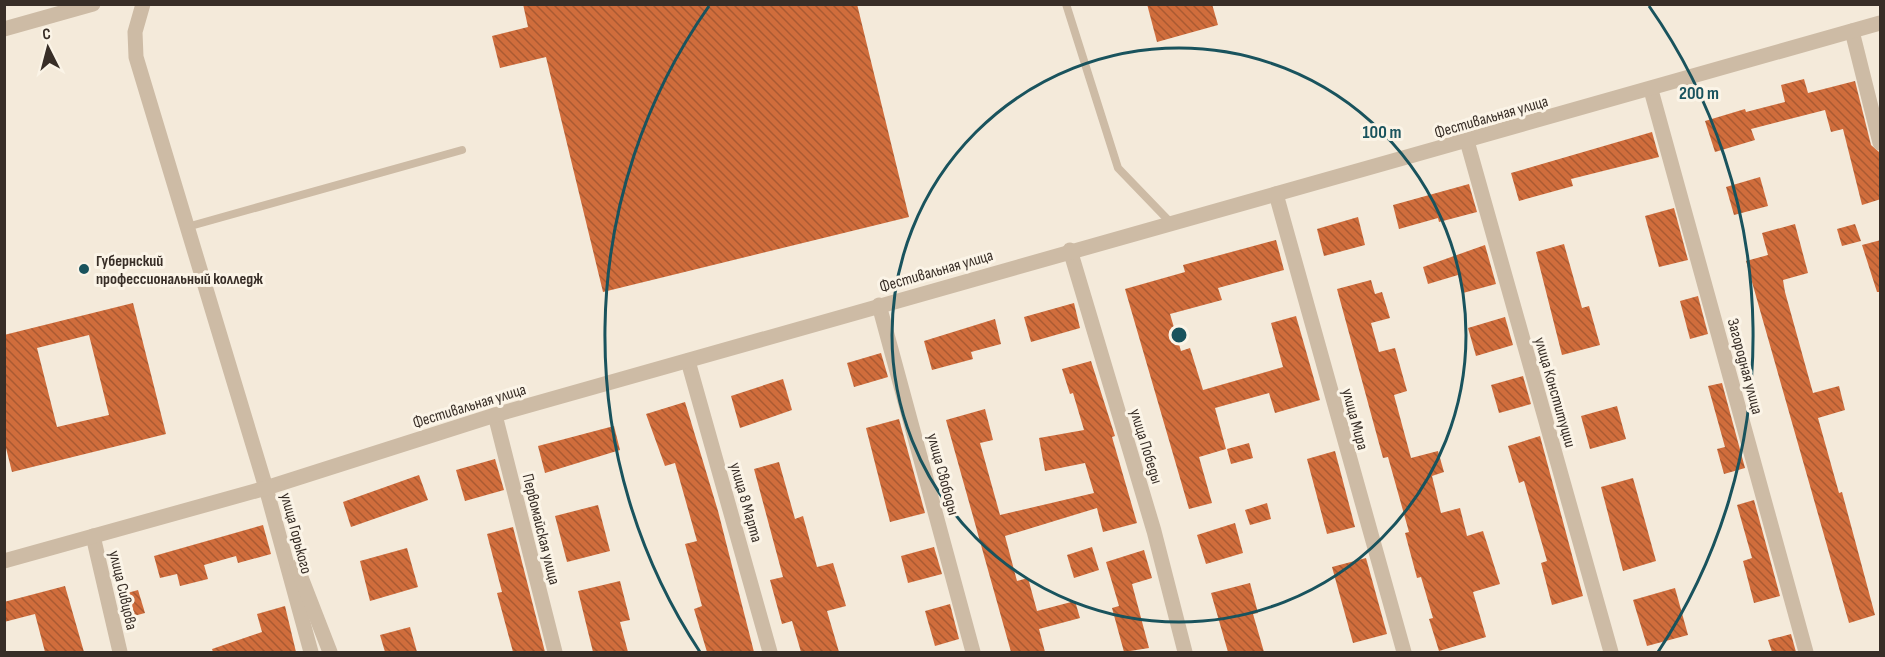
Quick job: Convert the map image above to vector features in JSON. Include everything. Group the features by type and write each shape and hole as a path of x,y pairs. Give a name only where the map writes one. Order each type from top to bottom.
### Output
{"street":[{"path":"4,29 93,4"},
{"path":"139,6 135,32 136,57 266,488"},
{"name":"Фестивальная улица","path":"4,561 266,488 495,415 1070,250 1650,90 1881,23"},
{"path":"1852,31 1881,142"},
{"name":"Загородная улица","path":"1650,90 1806,652"},
{"name":"улица Конституции","path":"1467,141 1611,652"},
{"name":"улица Мира","path":"1276,194 1404,652"},
{"name":"улица Победы","path":"1070,250 1154,531 1185,652"},
{"name":"улица Свободы","path":"879,305 973,652"},
{"name":"улица 8 Марта","path":"688,361 770,652"},
{"name":"Первомайская улица","path":"495,415 555,652"},
{"name":"улица Горького","path":"266,488 311,652"},
{"name":"улица Горького","path":"266,488 330,652"},
{"name":"улица Сивцова","path":"93,536 120,652"}],"lane":[{"path":"1066,4 1118,168 1171,223"},
{"path":"188,227 462,150"}],"building":[{"path":"523,4 857,4 909,217 603,292 546,57 500,68 492,36 528,27"},
{"path":"1147,4 1212,4 1218,25 1157,42"},
{"path":"1804,79 1808,93 1855,81 1871,145 1879,152 1881,158 1881,199 1862,205 1843,129 1831,132 1825,110 1751,129 1755,140 1715,152 1705,121 1745,109 1746,112 1785,102 1781,85"},
{"path":"1652,132 1659,157 1571,179 1573,186 1519,201 1511,173"},
{"path":"1760,177 1768,206 1734,215 1726,187"},
{"path":"1469,184 1477,212 1439,222 1438,218 1399,229 1393,205"},
{"path":"1674,208 1688,260 1659,267 1645,216"},
{"path":"1358,217 1365,245 1324,256 1317,229"},
{"path":"1795,224 1808,273 1783,280 1785,292 1813,393 1839,386 1845,410 1818,418 1839,493 1842,492 1875,615 1849,623 1746,261 1768,255 1762,233"},
{"path":"1855,224 1861,241 1842,246 1837,229"},
{"path":"1276,240 1284,270 1218,288 1222,300 1170,314 1181,351 1190,348 1203,390 1283,367 1271,323 1296,316 1320,400 1275,413 1269,393 1215,408 1226,449 1199,457 1212,503 1189,509 1125,289 1185,272 1183,265"},
{"path":"1881,240 1881,292 1877,292 1862,245"},
{"path":"1564,244 1582,308 1589,306 1600,345 1562,355 1536,252"},
{"path":"1485,245 1496,284 1463,293 1458,275 1428,284 1423,267"},
{"path":"1371,280 1375,294 1382,292 1390,318 1371,323 1379,352 1395,348 1407,391 1394,395 1411,458 1438,451 1444,472 1432,476 1441,513 1460,508 1467,536 1483,531 1500,584 1473,592 1486,637 1439,651 1429,619 1433,618 1421,577 1417,578 1405,533 1409,532 1388,457 1383,458 1337,289"},
{"path":"1698,296 1708,334 1690,339 1680,301"},
{"path":"133,303 166,434 12,472 4,440 4,335","holes":["89,335 109,415 57,427 37,348"]},
{"path":"1074,303 1080,328 1031,342 1024,317"},
{"path":"1505,317 1513,345 1476,356 1468,328"},
{"path":"995,319 1001,344 971,352 973,359 932,370 924,341"},
{"path":"881,353 888,377 854,387 847,363"},
{"path":"1091,361 1115,436 1112,437 1137,523 1103,532 1097,508 1005,536 1017,581 1028,578 1037,611 1075,601 1080,618 1039,629 1045,652 1011,652 946,420 985,409 993,440 980,443 1000,515 1094,493 1085,463 1045,471 1039,438 1084,430 1073,393 1070,394 1062,369"},
{"path":"1523,376 1531,404 1499,413 1491,385"},
{"path":"783,379 792,410 740,428 731,396"},
{"path":"1722,383 1745,468 1724,474 1717,449 1725,447 1708,386"},
{"path":"685,402 718,511 754,652 707,652 694,609 702,606 685,544 697,541 675,463 665,466 646,414"},
{"path":"1617,406 1626,439 1590,449 1581,416"},
{"path":"899,419 925,513 890,522 866,428"},
{"path":"614,426 620,450 545,473 538,446"},
{"path":"1540,436 1583,596 1552,605 1541,563 1547,561 1524,481 1519,483 1508,446"},
{"path":"1249,443 1253,458 1231,464 1227,449"},
{"path":"1335,451 1355,527 1327,534 1307,459"},
{"path":"495,459 504,490 465,501 456,470"},
{"path":"779,462 795,519 803,516 817,567 833,563 846,606 827,611 839,652 801,652 792,621 782,624 770,580 783,577 754,469"},
{"path":"419,475 428,500 351,527 343,502"},
{"path":"1633,478 1656,561 1623,571 1601,487"},
{"path":"1754,500 1780,596 1754,603 1743,561 1752,558 1737,505"},
{"path":"1267,503 1271,519 1250,525 1245,510"},
{"path":"598,505 610,551 567,562 555,516"},
{"path":"1235,523 1243,553 1206,564 1197,535"},
{"path":"263,525 271,554 238,563 236,556 204,565 208,579 180,586 177,574 160,578 154,556"},
{"path":"513,527 545,652 513,652 497,593 502,592 487,534"},
{"path":"934,547 942,574 908,583 901,556"},
{"path":"1092,547 1099,570 1074,578 1067,555"},
{"path":"407,548 418,587 370,601 360,561"},
{"path":"1144,550 1152,578 1132,584 1149,648 1124,652 1112,608 1119,606 1106,562"},
{"path":"1366,558 1387,634 1353,643 1332,567"},
{"path":"620,581 630,620 620,622 628,652 593,652 578,591"},
{"path":"1250,583 1258,613 1253,614 1264,652 1228,652 1211,593"},
{"path":"65,586 84,652 45,652 35,614 4,622 4,602"},
{"path":"1675,588 1688,635 1647,646 1633,600"},
{"path":"138,590 145,613 130,617 124,594"},
{"path":"950,604 959,639 935,646 925,611"},
{"path":"285,606 296,652 213,652 212,649 262,632 257,614"},
{"path":"410,627 417,652 385,652 380,635"},
{"path":"1791,634 1796,652 1772,652 1768,640"}],"place":[{"name":"Губернский профессиональный колледж","path":"84,269"}]}
